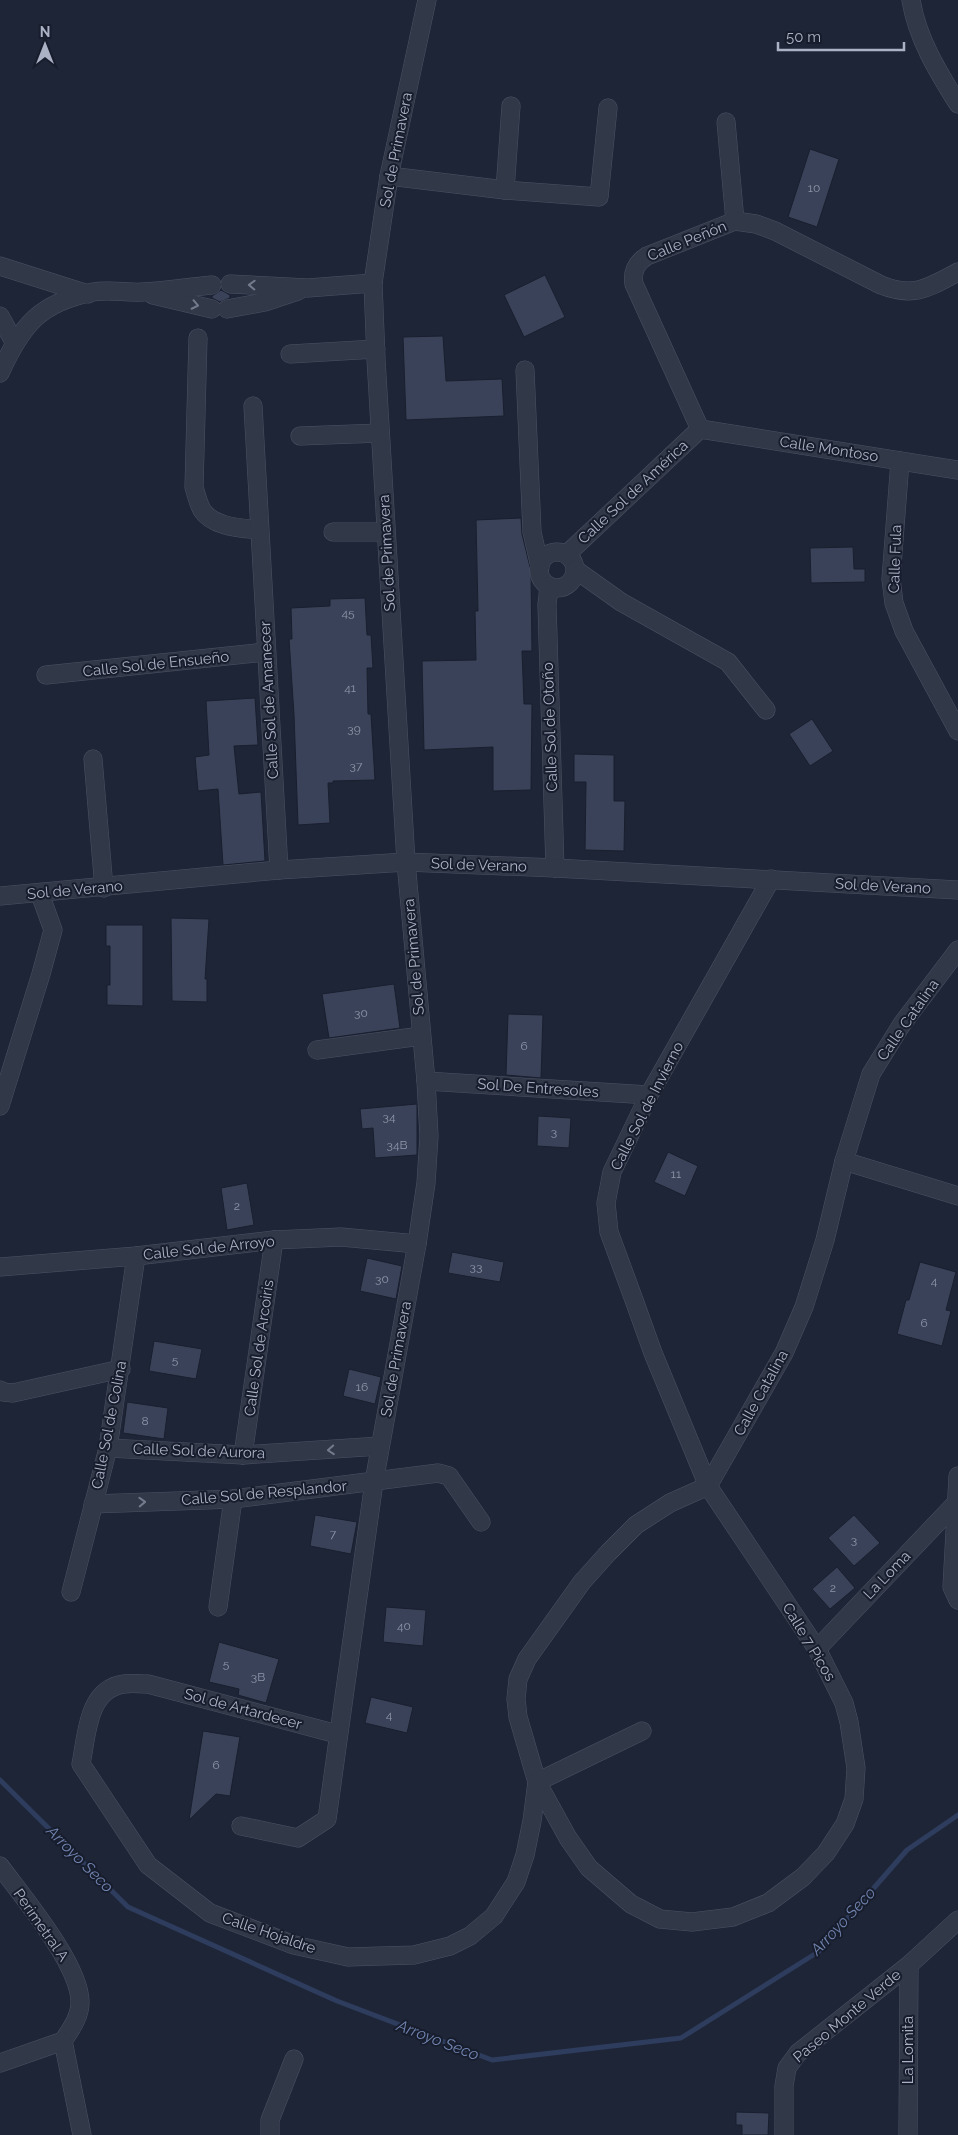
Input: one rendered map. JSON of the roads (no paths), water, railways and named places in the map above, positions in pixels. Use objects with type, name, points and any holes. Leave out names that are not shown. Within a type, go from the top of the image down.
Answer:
[{"type":"street","name":"Sol de Primavera","points":[[241,1826],[298,1838],[327,1819],[374,1482],[417,1244],[426,1183],[429,1136],[426,1081],[406,862],[380,433],[373,283],[389,176],[427,0]]},
{"type":"street","points":[[911,0],[922,38],[935,66],[958,104]]},
{"type":"street","points":[[505,190],[511,106]]},
{"type":"street","points":[[389,176],[505,190],[599,197],[608,108]]},
{"type":"street","points":[[726,122],[735,221]]},
{"type":"street","name":"Calle Peñón","points":[[700,429],[634,284],[633,277],[637,265],[647,256],[735,221],[756,224],[775,231],[895,291],[925,290],[958,272]]},
{"type":"street","points":[[0,266],[88,294]]},
{"type":"street","points":[[230,284],[308,288],[373,283]]},
{"type":"street","points":[[0,373],[14,342],[32,320],[58,303],[94,292],[143,292],[212,285]]},
{"type":"street","points":[[143,292],[220,309],[264,302],[308,288]]},
{"type":"street","points":[[0,316],[14,342]]},
{"type":"street","points":[[198,338],[194,487],[202,510],[214,520],[234,527],[260,530]]},
{"type":"street","points":[[290,354],[376,349]]},
{"type":"street","points":[[525,370],[532,532],[541,577],[549,586],[561,588],[572,577],[571,558],[561,552],[549,554],[545,557],[540,567]]},
{"type":"street","name":"Calle Sol de Amanecer","points":[[253,406],[265,652],[279,870]]},
{"type":"street","name":"Calle Montoso","points":[[700,429],[958,470]]},
{"type":"street","name":"Calle Sol de América","points":[[566,554],[700,429]]},
{"type":"street","points":[[300,436],[380,433]]},
{"type":"street","name":"Calle Fula","points":[[900,461],[892,579],[894,603],[904,631],[958,731]]},
{"type":"street","points":[[333,532],[386,532]]},
{"type":"street","points":[[572,577],[728,662],[766,710]]},
{"type":"street","name":"Calle Sol de Otoño","points":[[549,586],[546,605],[555,868]]},
{"type":"street","name":"Calle Sol de Ensueño","points":[[46,675],[265,652]]},
{"type":"street","points":[[93,758],[104,888]]},
{"type":"street","name":"Sol de Verano","points":[[0,896],[40,894],[279,870],[406,862],[555,868],[958,890]]},
{"type":"street","name":"Calle Sol de Invierno","points":[[708,1486],[653,1353],[609,1232],[606,1203],[612,1172],[649,1095],[770,879]]},
{"type":"street","points":[[0,1106],[41,974],[52,930],[40,894]]},
{"type":"street","name":"Calle Catalina","points":[[708,1486],[784,1353],[794,1331],[825,1240],[844,1161],[872,1074],[902,1024],[958,950]]},
{"type":"street","points":[[317,1050],[421,1036]]},
{"type":"street","name":"Sol De Entresoles","points":[[426,1081],[649,1095]]},
{"type":"street","points":[[844,1161],[958,1196]]},
{"type":"street","name":"Calle Sol de Arroyo","points":[[0,1267],[136,1256],[274,1240],[342,1236],[417,1244]]},
{"type":"street","name":"Calle Sol de Arcoiris","points":[[243,1455],[274,1240]]},
{"type":"street","name":"Calle Sol de Colina","points":[[71,1592],[108,1448],[121,1370],[136,1256]]},
{"type":"street","points":[[0,1390],[13,1393],[121,1370]]},
{"type":"street","name":"Calle Sol de Aurora","points":[[108,1448],[243,1455],[380,1446]]},
{"type":"street","name":"Calle Sol de Resplandor","points":[[93,1504],[233,1498],[444,1473],[449,1476],[481,1522]]},
{"type":"street","points":[[958,1476],[952,1587],[958,1600]]},
{"type":"street","points":[[642,1731],[537,1782],[518,1717],[516,1699],[518,1679],[527,1659],[582,1582],[608,1553],[636,1525],[670,1503],[708,1486]]},
{"type":"street","name":"Calle 7 Picos","points":[[537,1782],[568,1838],[589,1868],[631,1904],[660,1919],[692,1922],[733,1917],[768,1903],[803,1877],[826,1853],[845,1824],[854,1798],[856,1768],[844,1703],[817,1648],[708,1486]]},
{"type":"street","points":[[218,1606],[233,1498]]},
{"type":"street","name":"La Loma","points":[[817,1648],[957,1502]]},
{"type":"street","name":"Sol de Artardecer","points":[[81,1764],[92,1707],[105,1692],[123,1684],[148,1684],[338,1734]]},
{"type":"street","name":"Calle Hojaldre","points":[[81,1764],[148,1865],[210,1913],[294,1946],[348,1958],[414,1955],[450,1946],[470,1936],[494,1916],[516,1882],[525,1855],[537,1782]]},
{"type":"street","name":"Perimetral A","points":[[0,1866],[64,1956],[76,1980],[80,2003],[75,2023],[63,2041]]},
{"type":"street","name":"Paseo Monte Verde","points":[[784,2135],[784,2086],[787,2068],[798,2053],[909,1965],[958,1920]]},
{"type":"street","name":"La Lomita","points":[[908,2135],[909,1965]]},
{"type":"street","points":[[0,2063],[63,2041],[82,2135]]},
{"type":"street","points":[[270,2135],[270,2120],[294,2059]]},
{"type":"waterway","name":"Arroyo Seco","points":[[0,1780],[128,1907],[337,2001],[492,2060],[681,2038],[818,1952],[907,1850],[958,1815]]}]
